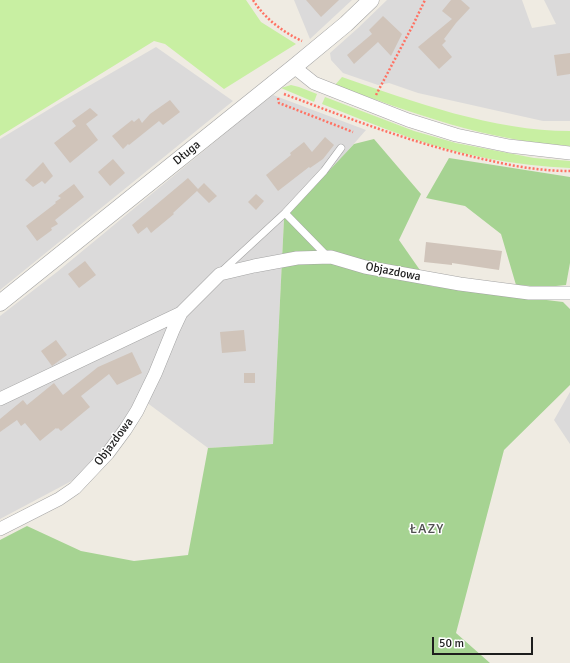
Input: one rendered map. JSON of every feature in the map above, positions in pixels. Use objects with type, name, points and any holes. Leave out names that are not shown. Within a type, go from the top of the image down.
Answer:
[{"type":"street","name":"Długa","points":[[0,303],[294,67],[346,24],[371,0]]},
{"type":"street","points":[[294,67],[314,83],[408,120],[456,135],[509,146],[570,153]]},
{"type":"street","name":"Objazdowa","points":[[0,399],[181,313],[220,274],[297,258],[328,257],[365,268],[460,284],[529,293],[570,293]]},
{"type":"street","name":"Objazdowa","points":[[0,528],[48,504],[75,488],[108,453],[137,411],[155,374],[181,313]]},
{"type":"lane","name":"Objazdowa","points":[[220,274],[285,213],[324,171],[341,148]]},
{"type":"lane","points":[[285,213],[328,257]]},
{"type":"path","points":[[253,0],[262,13],[275,25],[308,44]]},
{"type":"path","points":[[370,106],[425,0]]},
{"type":"path","points":[[316,106],[318,101]]},
{"type":"path","points":[[280,104],[353,132]]},
{"type":"shaded area","points":[[294,0],[352,0],[310,39]]},
{"type":"shaded area","points":[[387,0],[522,0],[532,28],[556,24],[544,0],[570,0],[570,121],[543,121],[418,93],[389,83],[378,85],[343,73],[331,60],[330,53]]},
{"type":"shaded area","points":[[156,47],[233,101],[0,290],[0,139]]},
{"type":"shaded area","points":[[273,95],[366,130],[322,180],[284,218],[273,444],[208,448],[142,399],[125,428],[81,476],[0,519],[0,316],[57,272]]},
{"type":"shaded area","points":[[570,392],[570,444],[554,420]]},
{"type":"green space","points":[[0,0],[246,0],[261,22],[296,44],[224,89],[165,44],[154,41],[0,136]]},
{"type":"green space","points":[[342,77],[425,105],[483,121],[541,130],[570,131],[570,146],[509,138],[450,124],[393,106],[335,85]]},
{"type":"green space","points":[[291,85],[317,94],[314,102],[281,88]]},
{"type":"green space","points":[[325,97],[414,131],[456,143],[534,158],[570,161],[570,168],[508,162],[447,149],[408,137],[322,104]]},
{"type":"green space","points":[[374,139],[421,194],[399,240],[431,286],[563,302],[570,309],[570,385],[504,450],[456,633],[490,663],[0,663],[0,540],[27,526],[81,551],[134,561],[188,555],[208,448],[273,444],[284,219],[354,144]]},
{"type":"green space","points":[[449,158],[570,177],[570,263],[566,285],[546,287],[516,285],[501,234],[465,206],[426,198]]},
{"type":"building","points":[[306,0],[339,0],[321,17]]},
{"type":"building","points":[[451,0],[461,0],[470,8],[444,39],[446,41],[442,45],[452,57],[439,69],[418,47],[452,19],[442,11]]},
{"type":"building","points":[[383,16],[402,34],[391,56],[378,42],[354,64],[347,55],[372,34],[369,30]]},
{"type":"building","points":[[570,53],[570,74],[557,76],[554,55]]},
{"type":"building","points":[[170,100],[180,112],[163,125],[159,121],[123,149],[112,136],[132,120],[134,122],[139,118],[142,123],[150,114]]},
{"type":"building","points":[[90,108],[98,115],[86,124],[98,140],[70,163],[54,143],[76,126],[72,121]]},
{"type":"building","points":[[325,137],[334,145],[323,159],[310,168],[309,167],[278,191],[266,175],[291,155],[290,153],[304,142],[312,152]]},
{"type":"building","points":[[113,159],[125,173],[110,186],[98,172]]},
{"type":"building","points":[[43,162],[53,176],[45,184],[42,181],[33,187],[25,180]]},
{"type":"building","points":[[188,178],[198,189],[204,183],[217,196],[209,203],[197,191],[173,213],[174,214],[151,233],[147,227],[138,234],[132,225]]},
{"type":"building","points":[[74,184],[84,197],[55,220],[58,224],[51,228],[52,230],[37,241],[26,226],[56,203],[55,202],[61,198],[58,196]]},
{"type":"building","points":[[256,194],[264,201],[256,210],[248,202]]},
{"type":"building","points":[[426,242],[502,251],[499,270],[452,263],[452,265],[424,262]]},
{"type":"building","points":[[85,261],[96,275],[79,288],[68,274]]},
{"type":"building","points":[[244,330],[246,351],[222,353],[220,332]]},
{"type":"building","points":[[56,340],[67,355],[52,366],[41,351]]},
{"type":"building","points":[[132,352],[142,373],[117,385],[109,374],[81,396],[90,407],[61,431],[56,428],[40,441],[25,423],[21,426],[17,420],[0,432],[0,419],[23,400],[27,405],[54,383],[63,395],[98,367]]},
{"type":"building","points":[[244,373],[255,373],[255,383],[244,383]]},
{"type":"district","name":"ŁAZY","points":[[427,529]]}]
